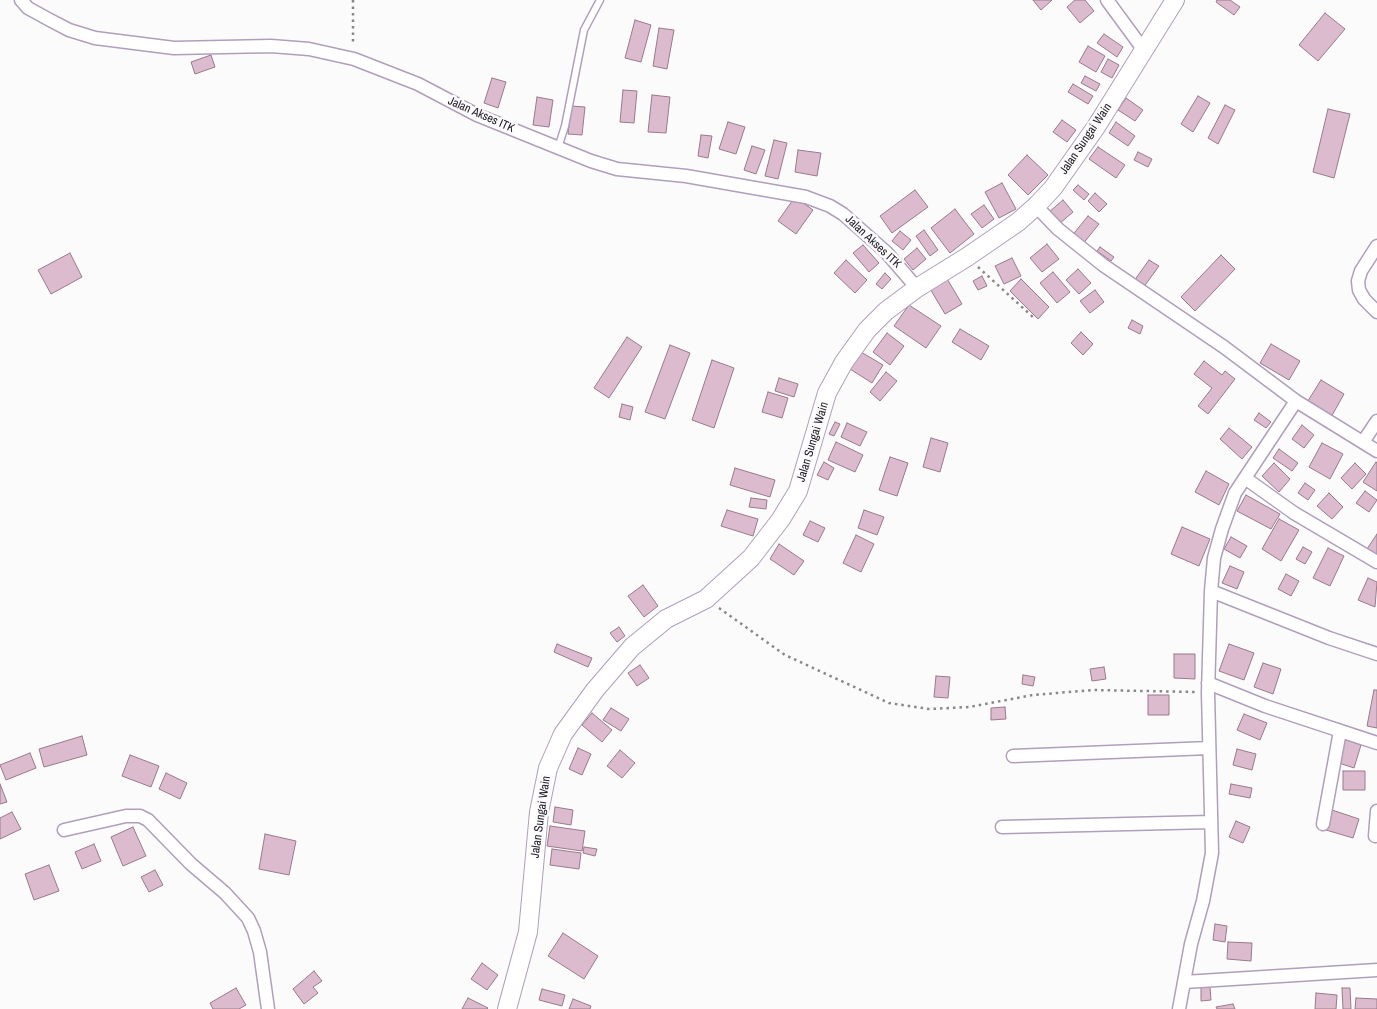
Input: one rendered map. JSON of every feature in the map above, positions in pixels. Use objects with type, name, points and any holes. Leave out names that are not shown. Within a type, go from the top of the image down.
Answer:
[{"type":"street","name":"Jalan Akses ITK","points":[[21,0],[28,8],[69,30],[95,38],[174,48],[271,46],[309,50],[354,59],[418,84],[478,115],[590,161],[616,169],[686,176],[806,197],[830,206],[870,238],[906,273],[917,288]]},
{"type":"street","points":[[1107,0],[1143,49]]},
{"type":"street","name":"Jalan Sungai Wain","points":[[507,1009],[528,932],[539,812],[548,768],[563,734],[595,690],[632,647],[666,619],[706,599],[751,558],[781,519],[798,491],[828,393],[844,362],[867,330],[886,311],[917,288],[1018,222],[1053,188],[1096,127],[1175,0]]},
{"type":"street","points":[[1036,206],[1058,228],[1104,265],[1224,347],[1296,400],[1377,451]]},
{"type":"street","points":[[1377,246],[1361,270],[1358,281],[1359,290],[1364,299],[1377,312]]},
{"type":"street","points":[[1178,1009],[1191,944],[1210,870],[1212,853],[1208,688],[1214,558],[1235,493],[1296,400]]},
{"type":"street","points":[[1363,442],[1377,421]]},
{"type":"street","points":[[1246,478],[1294,513],[1377,562]]},
{"type":"street","points":[[1211,591],[1329,638],[1377,654]]},
{"type":"street","points":[[1208,688],[1377,743]]},
{"type":"street","points":[[1323,824],[1340,731]]},
{"type":"street","points":[[1013,756],[1209,748]]},
{"type":"street","points":[[1375,836],[1377,811]]},
{"type":"street","points":[[64,830],[126,816],[140,816],[148,820],[191,864],[225,893],[248,918],[254,930],[260,952],[268,1009]]},
{"type":"street","points":[[1002,827],[1211,822]]},
{"type":"street","points":[[1184,982],[1377,970]]},
{"type":"lane","points":[[558,148],[565,126],[584,30],[600,0]]},
{"type":"path","points":[[353,0],[354,59]]},
{"type":"path","points":[[967,257],[1034,318]]},
{"type":"path","points":[[706,599],[785,655],[889,703],[928,709],[969,707],[1033,695],[1093,690],[1208,688]]},
{"type":"building","points":[[1033,0],[1052,0],[1041,10]]},
{"type":"building","points":[[1075,0],[1085,0],[1094,11],[1080,23],[1067,7]]},
{"type":"building","points":[[1217,0],[1230,0],[1240,7],[1234,15],[1216,2]]},
{"type":"building","points":[[1325,13],[1345,29],[1318,61],[1299,45]]},
{"type":"building","points":[[635,20],[651,25],[641,62],[625,58]]},
{"type":"building","points":[[659,28],[674,30],[667,69],[653,66]]},
{"type":"building","points":[[1104,34],[1123,47],[1117,57],[1097,43]]},
{"type":"building","points":[[1088,46],[1105,56],[1096,72],[1079,62]]},
{"type":"building","points":[[211,55],[215,67],[195,74],[191,62]]},
{"type":"building","points":[[1108,59],[1119,65],[1112,78],[1101,72]]},
{"type":"building","points":[[1085,76],[1100,84],[1096,91],[1081,83]]},
{"type":"building","points":[[492,78],[506,82],[498,108],[484,103]]},
{"type":"building","points":[[1073,84],[1093,96],[1088,104],[1068,92]]},
{"type":"building","points":[[623,90],[637,91],[634,123],[620,122]]},
{"type":"building","points":[[652,95],[670,97],[666,133],[648,132]]},
{"type":"building","points":[[1198,96],[1210,103],[1193,132],[1181,124]]},
{"type":"building","points":[[537,97],[553,100],[549,127],[533,125]]},
{"type":"building","points":[[1126,98],[1143,110],[1135,121],[1118,110]]},
{"type":"building","points":[[1225,105],[1235,110],[1218,144],[1208,138]]},
{"type":"building","points":[[571,106],[585,107],[582,135],[568,134]]},
{"type":"building","points":[[1328,109],[1350,114],[1334,178],[1313,172]]},
{"type":"building","points":[[1062,120],[1076,130],[1067,142],[1053,132]]},
{"type":"building","points":[[728,122],[745,127],[736,154],[719,149]]},
{"type":"building","points":[[1116,122],[1135,136],[1128,146],[1109,133]]},
{"type":"building","points":[[701,135],[712,136],[708,158],[698,156]]},
{"type":"building","points":[[774,140],[787,143],[778,179],[765,176]]},
{"type":"building","points":[[752,146],[765,150],[756,174],[744,170]]},
{"type":"building","points":[[1098,147],[1125,165],[1116,178],[1089,159]]},
{"type":"building","points":[[798,150],[821,153],[817,176],[795,172]]},
{"type":"building","points":[[1138,152],[1152,159],[1148,167],[1134,160]]},
{"type":"building","points":[[1027,155],[1048,175],[1028,195],[1008,175]]},
{"type":"building","points":[[1002,183],[1016,209],[999,218],[985,192]]},
{"type":"building","points":[[1078,185],[1089,194],[1084,200],[1073,190]]},
{"type":"building","points":[[915,190],[928,207],[892,233],[880,216]]},
{"type":"building","points":[[1095,193],[1107,204],[1099,212],[1088,201]]},
{"type":"building","points":[[795,197],[813,210],[796,234],[778,221]]},
{"type":"building","points":[[1063,200],[1073,212],[1059,224],[1049,212]]},
{"type":"building","points":[[984,205],[994,219],[982,228],[971,214]]},
{"type":"building","points":[[955,209],[974,234],[950,253],[931,228]]},
{"type":"building","points":[[1088,216],[1099,224],[1082,245],[1071,237]]},
{"type":"building","points":[[924,230],[938,250],[930,256],[916,236]]},
{"type":"building","points":[[900,231],[911,240],[903,250],[892,241]]},
{"type":"building","points":[[1047,244],[1059,259],[1042,272],[1030,258]]},
{"type":"building","points":[[863,245],[879,263],[869,272],[853,253]]},
{"type":"building","points":[[1100,247],[1114,257],[1111,261],[1097,251]]},
{"type":"building","points":[[917,248],[926,259],[913,270],[904,259]]},
{"type":"building","points":[[70,253],[82,277],[51,294],[38,270]]},
{"type":"building","points":[[1221,255],[1235,269],[1195,311],[1181,297]]},
{"type":"building","points":[[1012,258],[1021,276],[1004,284],[995,266]]},
{"type":"building","points":[[846,260],[867,280],[855,293],[834,273]]},
{"type":"building","points":[[1149,260],[1159,266],[1143,288],[1134,281]]},
{"type":"building","points":[[1078,269],[1091,283],[1079,294],[1066,280]]},
{"type":"building","points":[[1053,272],[1070,292],[1057,303],[1040,283]]},
{"type":"building","points":[[885,273],[891,279],[882,289],[876,284]]},
{"type":"building","points":[[982,276],[987,286],[978,290],[973,281]]},
{"type":"building","points":[[946,277],[962,304],[945,314],[929,287]]},
{"type":"building","points":[[1021,279],[1049,307],[1038,319],[1010,291]]},
{"type":"building","points":[[1095,290],[1104,302],[1090,313],[1080,301]]},
{"type":"building","points":[[909,305],[941,326],[926,348],[894,326]]},
{"type":"building","points":[[1132,320],[1143,326],[1140,334],[1128,328]]},
{"type":"building","points":[[960,329],[989,346],[981,360],[952,342]]},
{"type":"building","points":[[1081,332],[1093,344],[1083,355],[1071,343]]},
{"type":"building","points":[[887,333],[904,346],[890,365],[873,352]]},
{"type":"building","points":[[627,337],[642,347],[609,398],[594,388]]},
{"type":"building","points":[[1271,344],[1300,361],[1289,380],[1260,363]]},
{"type":"building","points":[[670,345],[690,353],[665,419],[645,412]]},
{"type":"building","points":[[861,352],[883,365],[872,383],[850,369]]},
{"type":"building","points":[[712,360],[734,368],[714,428],[692,420]]},
{"type":"building","points":[[1204,361],[1222,375],[1225,371],[1235,379],[1208,414],[1198,406],[1212,388],[1194,374]]},
{"type":"building","points":[[886,372],[897,381],[880,401],[870,392]]},
{"type":"building","points":[[779,378],[798,384],[794,397],[775,391]]},
{"type":"building","points":[[1321,380],[1344,394],[1330,419],[1306,404]]},
{"type":"building","points":[[768,392],[788,398],[782,418],[762,412]]},
{"type":"building","points":[[622,404],[633,407],[630,420],[619,417]]},
{"type":"building","points":[[1259,413],[1271,422],[1266,428],[1254,420]]},
{"type":"building","points":[[835,422],[840,424],[834,436],[829,434]]},
{"type":"building","points":[[847,423],[867,432],[860,446],[841,437]]},
{"type":"building","points":[[1302,425],[1314,435],[1304,448],[1292,439]]},
{"type":"building","points":[[1229,428],[1252,447],[1242,459],[1220,439]]},
{"type":"building","points":[[931,438],[948,443],[940,472],[923,467]]},
{"type":"building","points":[[836,442],[863,455],[855,472],[828,460]]},
{"type":"building","points":[[1322,443],[1343,454],[1330,479],[1309,467]]},
{"type":"building","points":[[1279,449],[1298,463],[1292,471],[1273,458]]},
{"type":"building","points":[[890,457],[908,463],[897,496],[879,490]]},
{"type":"building","points":[[824,462],[834,468],[828,480],[817,475]]},
{"type":"building","points":[[1274,463],[1290,479],[1279,492],[1262,476]]},
{"type":"building","points":[[1355,463],[1366,474],[1352,489],[1341,478]]},
{"type":"building","points":[[1377,463],[1377,491],[1363,482]]},
{"type":"building","points":[[735,468],[775,480],[770,497],[730,485]]},
{"type":"building","points":[[1206,471],[1229,484],[1219,505],[1195,492]]},
{"type":"building","points":[[1305,483],[1315,490],[1308,500],[1298,493]]},
{"type":"building","points":[[1365,491],[1377,500],[1369,512],[1356,503]]},
{"type":"building","points":[[1329,493],[1343,507],[1332,519],[1317,506]]},
{"type":"building","points":[[1246,495],[1280,514],[1271,529],[1237,511]]},
{"type":"building","points":[[751,498],[767,500],[766,509],[749,507]]},
{"type":"building","points":[[727,510],[758,519],[753,536],[721,526]]},
{"type":"building","points":[[864,510],[884,517],[877,535],[858,528]]},
{"type":"building","points":[[1279,519],[1299,530],[1281,561],[1262,549]]},
{"type":"building","points":[[810,521],[825,528],[818,542],[803,535]]},
{"type":"building","points":[[1182,527],[1210,539],[1199,566],[1171,554]]},
{"type":"building","points":[[1377,534],[1377,555],[1367,549]]},
{"type":"building","points":[[856,535],[874,544],[861,572],[843,563]]},
{"type":"building","points":[[1231,537],[1247,546],[1240,558],[1224,549]]},
{"type":"building","points":[[779,544],[804,561],[794,575],[770,559]]},
{"type":"building","points":[[1303,547],[1312,552],[1305,564],[1296,559]]},
{"type":"building","points":[[1328,548],[1344,556],[1330,586],[1313,578]]},
{"type":"building","points":[[1230,566],[1244,572],[1237,589],[1222,583]]},
{"type":"building","points":[[1286,574],[1299,581],[1291,596],[1278,589]]},
{"type":"building","points":[[1368,578],[1377,582],[1375,607],[1358,600]]},
{"type":"building","points":[[643,585],[658,606],[644,617],[628,596]]},
{"type":"building","points":[[619,627],[625,636],[617,642],[610,633]]},
{"type":"building","points":[[557,644],[592,658],[588,667],[554,652]]},
{"type":"building","points":[[1229,644],[1254,653],[1244,680],[1219,671]]},
{"type":"building","points":[[1174,654],[1195,654],[1195,679],[1174,678]]},
{"type":"building","points":[[1263,663],[1281,669],[1273,694],[1254,687]]},
{"type":"building","points":[[640,665],[649,678],[637,686],[628,673]]},
{"type":"building","points":[[1104,667],[1106,679],[1092,681],[1090,669]]},
{"type":"building","points":[[1023,675],[1035,677],[1033,686],[1022,684]]},
{"type":"building","points":[[936,676],[950,677],[948,698],[934,697]]},
{"type":"building","points":[[1374,690],[1377,690],[1377,728],[1367,726]]},
{"type":"building","points":[[1148,695],[1169,695],[1169,715],[1148,715]]},
{"type":"building","points":[[1005,707],[1006,719],[991,720],[991,708]]},
{"type":"building","points":[[611,708],[629,719],[621,731],[603,720]]},
{"type":"building","points":[[592,713],[612,730],[602,742],[582,725]]},
{"type":"building","points":[[1244,714],[1267,723],[1260,740],[1237,730]]},
{"type":"building","points":[[82,736],[87,755],[44,767],[39,749]]},
{"type":"building","points":[[1343,739],[1361,745],[1354,768],[1336,762]]},
{"type":"building","points":[[578,748],[591,754],[582,775],[569,769]]},
{"type":"building","points":[[1237,749],[1256,754],[1252,770],[1233,765]]},
{"type":"building","points":[[620,750],[635,763],[622,778],[607,766]]},
{"type":"building","points":[[30,753],[36,768],[6,780],[0,765]]},
{"type":"building","points":[[130,755],[159,766],[151,787],[122,776]]},
{"type":"building","points":[[1343,771],[1365,771],[1365,790],[1343,790]]},
{"type":"building","points":[[166,773],[187,783],[180,799],[159,789]]},
{"type":"building","points":[[0,784],[7,802],[0,804]]},
{"type":"building","points":[[1231,784],[1252,788],[1250,798],[1229,794]]},
{"type":"building","points":[[555,807],[573,810],[571,825],[553,822]]},
{"type":"building","points":[[1332,810],[1359,819],[1353,838],[1326,830]]},
{"type":"building","points":[[12,812],[21,829],[0,839],[0,818]]},
{"type":"building","points":[[1236,821],[1250,827],[1243,843],[1229,837]]},
{"type":"building","points":[[550,826],[585,831],[582,851],[547,846]]},
{"type":"building","points":[[133,827],[146,856],[123,866],[111,837]]},
{"type":"building","points":[[265,834],[296,841],[289,875],[259,869]]},
{"type":"building","points":[[94,844],[101,861],[82,869],[75,852]]},
{"type":"building","points":[[584,847],[597,849],[595,856],[583,853]]},
{"type":"building","points":[[552,849],[581,853],[579,869],[550,865]]},
{"type":"building","points":[[49,865],[59,891],[34,900],[25,874]]},
{"type":"building","points":[[155,870],[163,885],[149,892],[141,877]]},
{"type":"building","points":[[1215,924],[1227,926],[1225,942],[1213,940]]},
{"type":"building","points":[[563,933],[598,956],[584,979],[548,956]]},
{"type":"building","points":[[1228,942],[1252,943],[1251,961],[1227,959]]},
{"type":"building","points":[[482,963],[498,975],[487,990],[471,979]]},
{"type":"building","points":[[314,971],[322,981],[313,987],[318,993],[304,1004],[293,989]]},
{"type":"building","points":[[1201,987],[1210,987],[1211,1000],[1201,1001]]},
{"type":"building","points":[[236,988],[246,1005],[239,1009],[213,1009],[210,1003]]},
{"type":"building","points":[[1342,988],[1350,988],[1351,1009],[1343,1009]]},
{"type":"building","points":[[542,989],[565,995],[562,1006],[539,1000]]},
{"type":"building","points":[[1316,993],[1337,995],[1336,1009],[1315,1009]]},
{"type":"building","points":[[468,998],[488,1008],[462,1009]]},
{"type":"building","points":[[1356,998],[1377,999],[1377,1009],[1355,1009]]},
{"type":"building","points":[[573,999],[591,1006],[590,1009],[569,1009]]},
{"type":"building","points":[[1233,1004],[1235,1009],[1217,1009],[1216,1007]]}]
